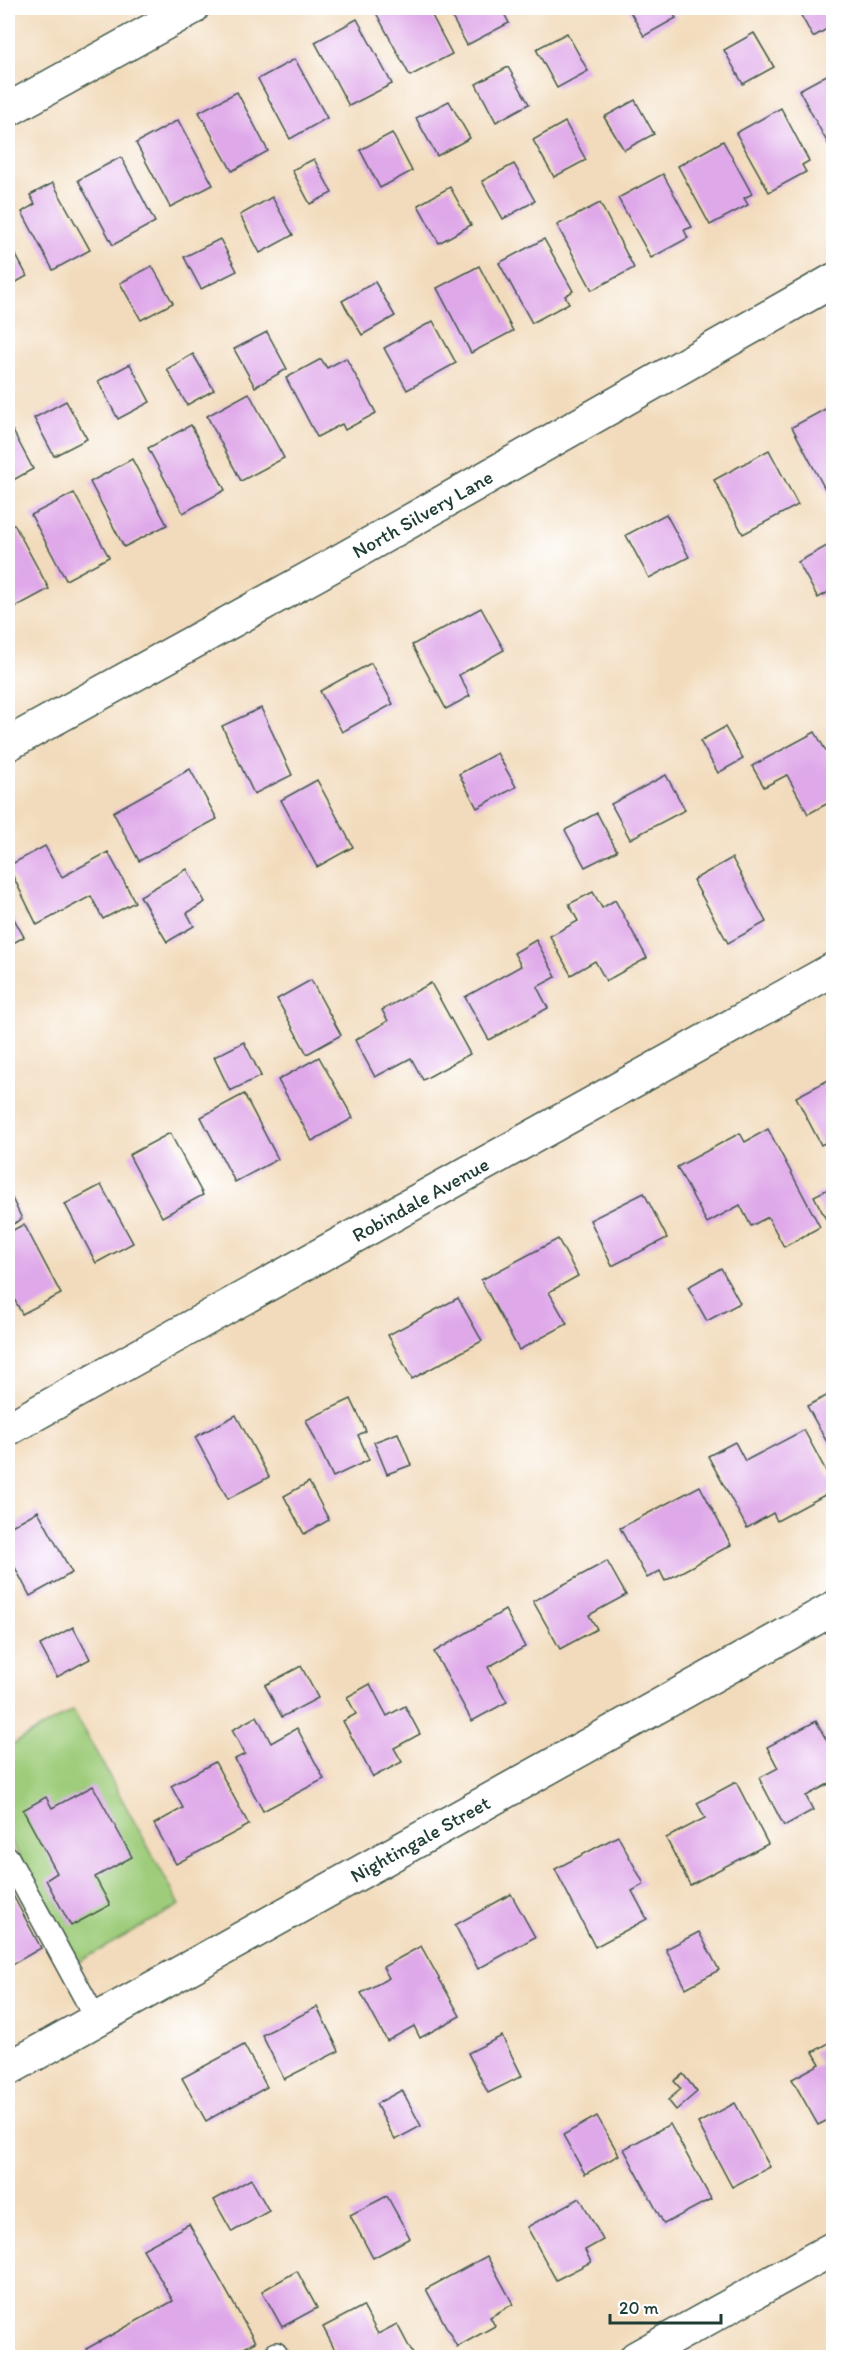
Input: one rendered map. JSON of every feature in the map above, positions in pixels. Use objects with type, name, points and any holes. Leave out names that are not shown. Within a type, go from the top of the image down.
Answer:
[{"type":"street","points":[[8,110],[192,8]]},
{"type":"street","name":"North Silvery Lane","points":[[8,744],[317,574],[834,280]]},
{"type":"street","name":"Robindale Avenue","points":[[8,1430],[834,969]]},
{"type":"street","name":"Nightingale Street","points":[[8,2069],[834,1608]]},
{"type":"street","points":[[636,2358],[834,2248]]},
{"type":"lane","points":[[8,1857],[96,2019]]},
{"type":"green space","points":[[73,1710],[180,1905],[77,1963],[8,1836],[8,1747]]},
{"type":"building","points":[[383,8],[428,8],[452,54],[410,76],[375,11]]},
{"type":"building","points":[[447,8],[501,8],[509,23],[467,45]]},
{"type":"building","points":[[628,8],[670,8],[676,18],[644,36]]},
{"type":"building","points":[[797,8],[825,8],[834,25],[813,37]]},
{"type":"building","points":[[357,19],[392,84],[349,106],[315,42]]},
{"type":"building","points":[[567,33],[588,71],[557,88],[536,49]]},
{"type":"building","points":[[754,33],[774,67],[743,84],[724,50]]},
{"type":"building","points":[[295,59],[327,118],[290,139],[258,79]]},
{"type":"building","points":[[508,67],[529,104],[496,122],[476,84]]},
{"type":"building","points":[[834,71],[834,155],[799,90]]},
{"type":"building","points":[[237,92],[268,151],[232,171],[199,112]]},
{"type":"building","points":[[635,100],[654,134],[624,150],[604,117]]},
{"type":"building","points":[[449,101],[470,138],[437,156],[416,118]]},
{"type":"building","points":[[781,108],[809,161],[802,165],[806,172],[769,192],[736,133]]},
{"type":"building","points":[[178,120],[213,185],[170,207],[136,143]]},
{"type":"building","points":[[565,122],[586,160],[554,177],[533,140]]},
{"type":"building","points":[[392,133],[412,171],[380,188],[360,150]]},
{"type":"building","points":[[723,141],[752,194],[744,198],[748,205],[710,225],[678,166]]},
{"type":"building","points":[[121,157],[155,222],[113,245],[78,180]]},
{"type":"building","points":[[314,159],[332,193],[310,204],[292,170]]},
{"type":"building","points":[[514,164],[535,201],[503,219],[482,181]]},
{"type":"building","points":[[663,174],[692,227],[684,230],[688,238],[651,258],[618,198]]},
{"type":"building","points":[[53,183],[90,250],[53,270],[22,212],[35,204],[30,195]]},
{"type":"building","points":[[450,187],[471,225],[439,243],[418,205]]},
{"type":"building","points":[[272,197],[293,235],[260,253],[240,215]]},
{"type":"building","points":[[600,203],[634,268],[592,290],[557,225]]},
{"type":"building","points":[[220,239],[237,271],[201,289],[184,257]]},
{"type":"building","points":[[544,239],[573,291],[565,296],[569,303],[532,323],[499,263]]},
{"type":"building","points":[[8,240],[27,276],[8,287]]},
{"type":"building","points":[[152,266],[173,303],[141,320],[120,283]]},
{"type":"building","points":[[479,266],[513,331],[471,353],[437,288]]},
{"type":"building","points":[[375,282],[395,316],[362,335],[342,301]]},
{"type":"building","points":[[433,321],[456,363],[407,390],[384,348]]},
{"type":"building","points":[[267,332],[287,369],[255,387],[234,349]]},
{"type":"building","points":[[193,354],[214,390],[187,405],[167,369]]},
{"type":"building","points":[[346,358],[376,413],[345,430],[342,424],[317,437],[286,378],[321,359],[327,368]]},
{"type":"building","points":[[130,364],[150,402],[118,419],[98,381]]},
{"type":"building","points":[[249,393],[284,458],[241,481],[207,416]]},
{"type":"building","points":[[66,401],[87,439],[54,456],[34,418]]},
{"type":"building","points":[[829,407],[834,416],[834,506],[792,427]]},
{"type":"building","points":[[191,425],[225,490],[183,513],[148,448]]},
{"type":"building","points":[[13,431],[33,469],[8,483],[8,434]]},
{"type":"building","points":[[769,450],[798,505],[743,534],[714,480]]},
{"type":"building","points":[[132,459],[167,525],[124,547],[90,482]]},
{"type":"building","points":[[74,493],[109,557],[66,580],[31,515]]},
{"type":"building","points":[[666,514],[689,557],[649,578],[626,535]]},
{"type":"building","points":[[14,524],[49,589],[8,611],[8,528]]},
{"type":"building","points":[[834,542],[834,589],[818,598],[798,562]]},
{"type":"building","points":[[481,608],[504,650],[459,675],[470,696],[446,709],[412,645]]},
{"type":"building","points":[[371,663],[393,704],[342,732],[320,691]]},
{"type":"building","points":[[261,708],[292,775],[254,794],[222,726]]},
{"type":"building","points":[[725,727],[743,759],[718,773],[700,741]]},
{"type":"building","points":[[815,732],[834,765],[834,800],[808,814],[787,775],[764,787],[752,766]]},
{"type":"building","points":[[497,753],[516,787],[477,808],[459,774]]},
{"type":"building","points":[[190,769],[217,819],[139,861],[113,812]]},
{"type":"building","points":[[666,775],[685,810],[630,839],[611,804]]},
{"type":"building","points":[[317,780],[353,847],[317,867],[281,800]]},
{"type":"building","points":[[597,813],[617,851],[585,867],[565,830]]},
{"type":"building","points":[[45,846],[62,877],[108,852],[135,902],[103,919],[91,896],[37,925],[8,866]]},
{"type":"building","points":[[732,858],[766,922],[728,943],[693,880]]},
{"type":"building","points":[[187,869],[205,902],[187,913],[194,926],[167,942],[140,896]]},
{"type":"building","points":[[593,892],[602,908],[615,900],[647,958],[606,981],[595,961],[571,975],[550,936],[578,921],[569,904]]},
{"type":"building","points":[[8,908],[24,937],[8,946]]},
{"type":"building","points":[[536,940],[556,977],[537,987],[548,1008],[489,1040],[465,997],[521,966],[514,953]]},
{"type":"building","points":[[311,980],[341,1035],[307,1054],[277,999]]},
{"type":"building","points":[[431,983],[470,1054],[423,1080],[411,1058],[375,1077],[355,1040],[388,1021],[382,1010]]},
{"type":"building","points":[[244,1042],[261,1076],[230,1091],[214,1057]]},
{"type":"building","points":[[319,1057],[353,1118],[312,1141],[278,1080]]},
{"type":"building","points":[[834,1077],[834,1138],[821,1145],[796,1097]]},
{"type":"building","points":[[244,1094],[278,1159],[235,1182],[201,1117]]},
{"type":"building","points":[[768,1129],[820,1227],[784,1247],[768,1217],[751,1226],[740,1205],[707,1223],[677,1167],[740,1133],[745,1142]]},
{"type":"building","points":[[170,1133],[203,1195],[162,1217],[129,1155]]},
{"type":"building","points":[[101,1185],[133,1243],[96,1263],[65,1204]]},
{"type":"building","points":[[834,1186],[834,1235],[814,1196]]},
{"type":"building","points":[[8,1190],[22,1219],[8,1227]]},
{"type":"building","points":[[644,1193],[667,1238],[612,1266],[590,1220]]},
{"type":"building","points":[[24,1224],[61,1294],[22,1314],[8,1287],[8,1233]]},
{"type":"building","points":[[558,1239],[578,1276],[549,1292],[567,1324],[519,1350],[481,1280]]},
{"type":"building","points":[[721,1268],[740,1303],[707,1321],[688,1287]]},
{"type":"building","points":[[458,1298],[482,1341],[412,1379],[388,1335]]},
{"type":"building","points":[[834,1392],[834,1455],[807,1406]]},
{"type":"building","points":[[351,1399],[366,1431],[358,1435],[369,1460],[333,1477],[306,1420]]},
{"type":"building","points":[[236,1415],[269,1477],[228,1499],[195,1437]]},
{"type":"building","points":[[804,1430],[834,1490],[777,1521],[773,1513],[747,1528],[708,1456],[735,1442],[745,1461]]},
{"type":"building","points":[[398,1433],[411,1465],[387,1474],[374,1442]]},
{"type":"building","points":[[309,1482],[329,1520],[304,1534],[284,1496]]},
{"type":"building","points":[[700,1486],[731,1545],[665,1581],[660,1571],[647,1578],[620,1528]]},
{"type":"building","points":[[38,1511],[72,1573],[30,1596],[8,1554],[8,1528]]},
{"type":"building","points":[[607,1561],[626,1595],[589,1615],[597,1629],[560,1649],[533,1601]]},
{"type":"building","points":[[505,1610],[525,1647],[488,1667],[507,1702],[472,1721],[434,1652]]},
{"type":"building","points":[[73,1627],[90,1659],[57,1677],[40,1645]]},
{"type":"building","points":[[301,1666],[318,1698],[282,1717],[265,1685]]},
{"type":"building","points":[[370,1684],[387,1716],[405,1706],[420,1734],[394,1748],[402,1762],[373,1777],[343,1721],[356,1714],[347,1697]]},
{"type":"building","points":[[257,1716],[271,1743],[297,1728],[324,1779],[263,1811],[235,1759],[245,1754],[232,1730]]},
{"type":"building","points":[[816,1721],[834,1754],[834,1781],[806,1796],[813,1810],[784,1826],[759,1778],[778,1768],[767,1747]]},
{"type":"building","points":[[215,1762],[249,1825],[176,1864],[154,1824],[183,1808],[171,1786]]},
{"type":"building","points":[[736,1782],[768,1844],[690,1885],[666,1838],[705,1818],[697,1803]]},
{"type":"building","points":[[93,1786],[132,1857],[95,1877],[110,1905],[71,1926],[46,1880],[57,1873],[23,1810],[46,1797],[52,1808]]},
{"type":"building","points":[[618,1836],[644,1884],[632,1891],[647,1919],[595,1947],[555,1869]]},
{"type":"building","points":[[8,1886],[41,1948],[8,1967]]},
{"type":"building","points":[[511,1894],[535,1937],[478,1969],[455,1925]]},
{"type":"building","points":[[699,1932],[719,1970],[686,1988],[666,1949]]},
{"type":"building","points":[[421,1946],[460,2016],[420,2038],[414,2026],[387,2041],[361,1993],[389,1978],[383,1967]]},
{"type":"building","points":[[317,2007],[339,2051],[284,2079],[262,2035]]},
{"type":"building","points":[[502,2036],[522,2076],[488,2093],[468,2053]]},
{"type":"building","points":[[834,2040],[834,2117],[818,2125],[792,2079],[820,2064],[813,2052]]},
{"type":"building","points":[[244,2045],[267,2087],[206,2121],[182,2078]]},
{"type":"building","points":[[683,2074],[697,2092],[676,2110],[668,2100],[681,2089],[674,2081]]},
{"type":"building","points":[[402,2090],[421,2126],[395,2140],[376,2104]]},
{"type":"building","points":[[735,2103],[770,2167],[732,2187],[698,2123]]},
{"type":"building","points":[[597,2116],[619,2155],[585,2174],[563,2135]]},
{"type":"building","points":[[670,2124],[711,2199],[664,2224],[624,2149]]},
{"type":"building","points":[[251,2179],[269,2211],[232,2232],[214,2200]]},
{"type":"building","points":[[387,2196],[410,2238],[373,2258],[350,2215]]},
{"type":"building","points":[[580,2198],[603,2240],[585,2250],[591,2262],[556,2280],[527,2227]]},
{"type":"building","points":[[189,2224],[255,2342],[227,2358],[91,2358],[86,2349],[173,2301],[143,2249]]},
{"type":"building","points":[[487,2256],[513,2304],[490,2317],[495,2326],[457,2347],[426,2289]]},
{"type":"building","points":[[297,2271],[317,2308],[282,2327],[262,2291]]},
{"type":"building","points":[[363,2306],[378,2334],[397,2324],[415,2358],[339,2358],[323,2327]]}]
